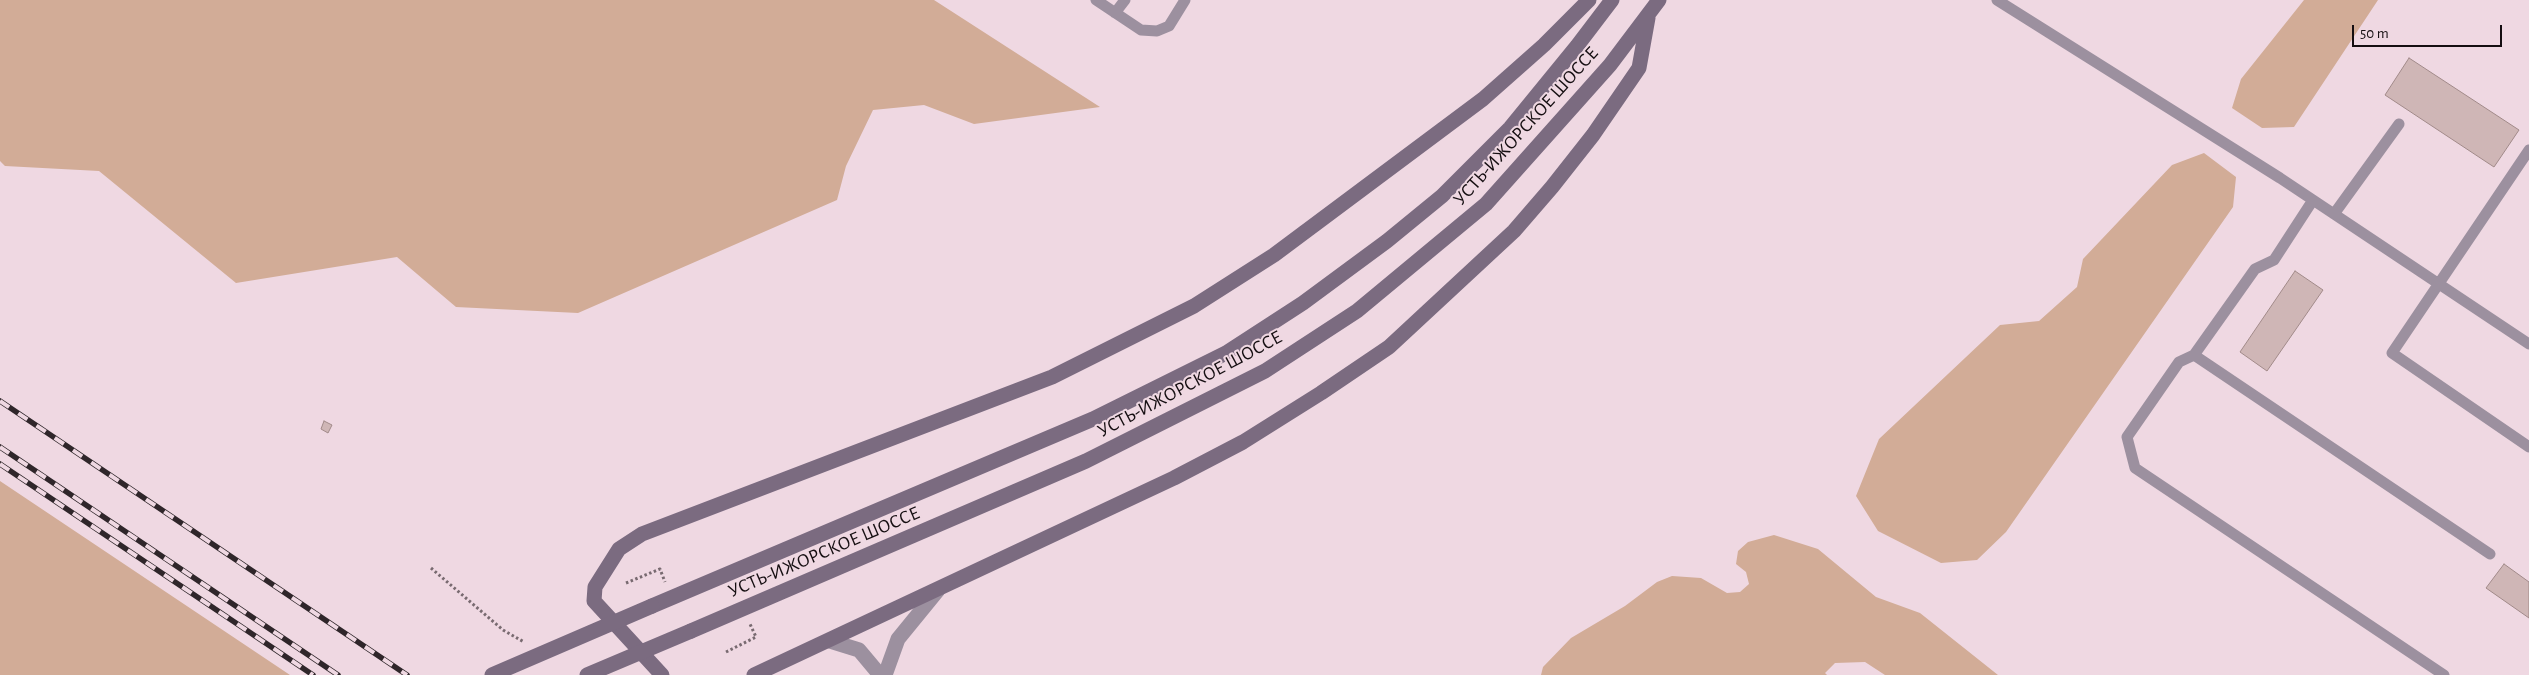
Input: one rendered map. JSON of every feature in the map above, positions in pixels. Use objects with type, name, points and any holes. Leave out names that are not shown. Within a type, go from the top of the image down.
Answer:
[{"type":"street","points":[[662,675],[594,601],[595,587],[618,549],[642,534],[1052,377],[1194,306],[1274,255],[1483,99],[1544,45],[1589,0]]},
{"type":"street","name":"УСТЬ-ИЖОРСКОЕ ШОССЕ","points":[[492,675],[1093,419],[1226,352],[1303,303],[1442,196],[1510,128],[1612,0]]},
{"type":"street","name":"УСТЬ-ИЖОРСКОЕ ШОССЕ","points":[[587,675],[1086,461],[1265,370],[1307,344],[1357,311],[1486,204],[1610,65],[1659,0]]},
{"type":"street","points":[[754,675],[1174,478],[1243,442],[1322,393],[1389,347],[1514,231],[1581,150],[1639,68],[1648,16]]},
{"type":"street","points":[[886,675],[898,639],[938,590]]},
{"type":"street","points":[[830,640],[859,650],[880,675]]},
{"type":"lane","points":[[1096,0],[1141,30],[1157,31],[1168,26],[1185,0]]},
{"type":"lane","points":[[1115,13],[1125,0]]},
{"type":"lane","points":[[1996,0],[2313,200],[2529,344]]},
{"type":"lane","points":[[2334,214],[2399,124]]},
{"type":"lane","points":[[2529,150],[2392,353],[2529,447]]},
{"type":"lane","points":[[2313,200],[2274,260],[2255,269],[2194,355],[2179,362],[2127,437],[2134,468],[2444,675]]},
{"type":"lane","points":[[2194,355],[2490,554]]},
{"type":"path","points":[[431,568],[502,630],[527,644]]},
{"type":"path","points":[[626,583],[660,569],[666,585]]},
{"type":"path","points":[[726,652],[756,637],[748,621]]},
{"type":"shaded area","points":[[0,0],[934,0],[1100,107],[974,124],[924,105],[873,110],[846,166],[837,200],[578,313],[456,307],[397,257],[236,283],[99,171],[5,166],[0,161]]},
{"type":"shaded area","points":[[2304,0],[2378,0],[2294,127],[2262,128],[2232,108],[2241,79]]},
{"type":"shaded area","points":[[2204,153],[2236,177],[2233,207],[2006,532],[1977,560],[1941,563],[1878,531],[1856,496],[1879,439],[2000,325],[2039,321],[2077,287],[2083,259],[2172,165]]},
{"type":"shaded area","points":[[0,481],[290,675],[0,675]]},
{"type":"shaded area","points":[[1774,535],[1818,549],[1876,597],[1920,613],[1998,675],[1885,675],[1865,662],[1835,663],[1825,673],[1827,675],[1541,675],[1543,667],[1571,638],[1625,606],[1657,582],[1672,576],[1701,578],[1727,593],[1740,592],[1749,584],[1746,572],[1736,564],[1738,551],[1748,542]]},
{"type":"building","points":[[2409,58],[2519,130],[2494,167],[2385,95]]},
{"type":"building","points":[[2295,271],[2323,290],[2267,371],[2240,352]]},
{"type":"building","points":[[324,421],[332,425],[328,433],[321,429]]},
{"type":"building","points":[[2504,564],[2529,582],[2529,618],[2486,588]]},
{"type":"railway","points":[[0,401],[407,675]]},
{"type":"railway","points":[[0,447],[338,675]]},
{"type":"railway","points":[[0,464],[313,675]]}]
